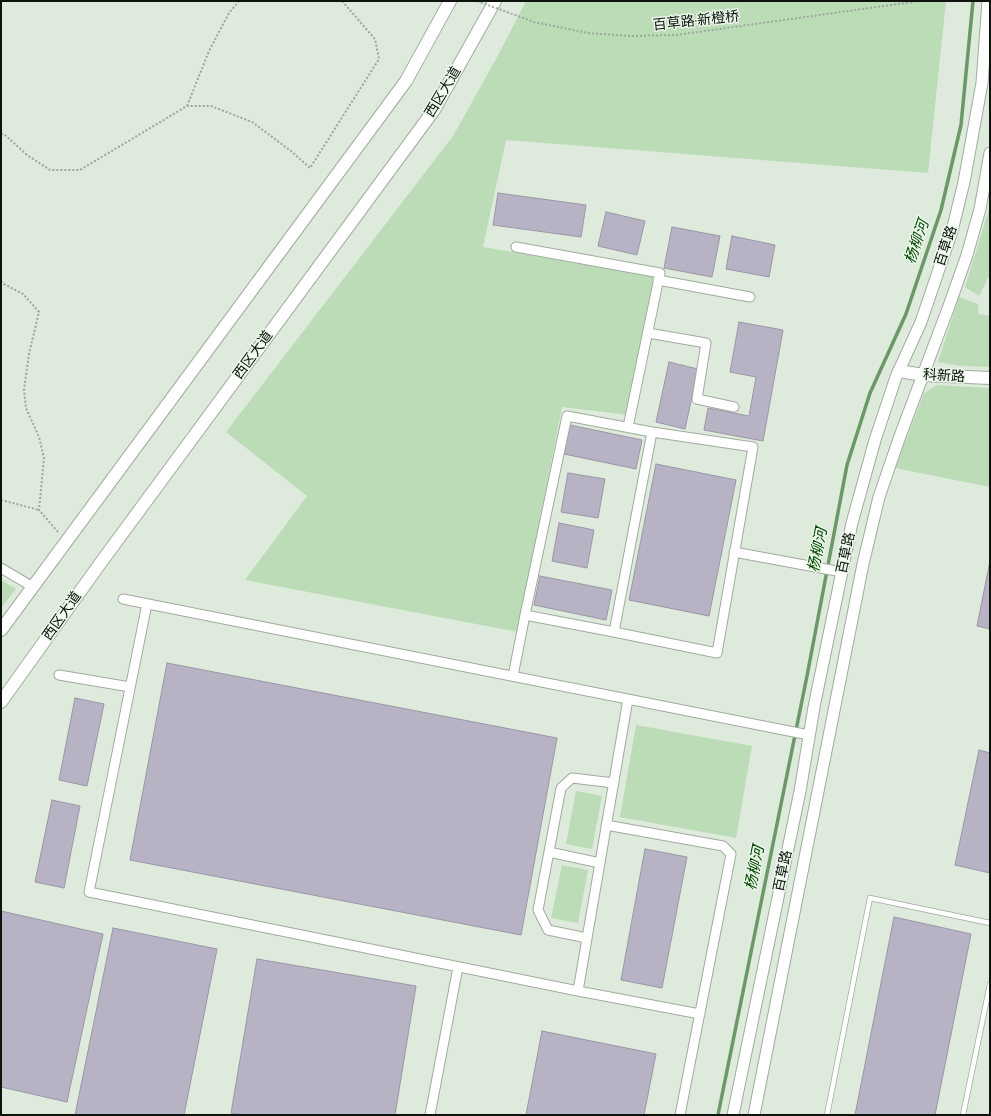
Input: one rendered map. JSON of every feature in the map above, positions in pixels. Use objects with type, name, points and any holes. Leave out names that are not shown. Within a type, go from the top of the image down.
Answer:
[{"type":"main road","points":[[1,630],[406,81],[450,1]]},
{"type":"main road","name":"西区大道","points":[[1,702],[107,554],[434,110],[495,1]]},
{"type":"main road","name":"科新路","points":[[899,371],[923,375],[990,378]]},
{"type":"street","name":"百草路","points":[[733,1115],[800,790],[805,734],[837,571],[875,440],[899,371],[921,322],[952,231],[964,182],[982,83],[988,1]]},
{"type":"street","name":"百草路","points":[[754,1115],[863,564],[879,497],[967,255],[980,208],[990,153]]},
{"type":"street","points":[[516,247],[660,273],[628,427]]},
{"type":"street","points":[[658,280],[750,297]]},
{"type":"street","points":[[648,333],[706,343],[697,399],[734,407]]},
{"type":"street","points":[[513,676],[525,615],[567,416],[652,432],[752,447],[717,653],[525,615]]},
{"type":"street","points":[[614,632],[652,432]]},
{"type":"street","points":[[734,552],[837,571]]},
{"type":"street","points":[[1,568],[33,587]]},
{"type":"street","points":[[123,599],[805,734]]},
{"type":"street","points":[[147,604],[89,892],[578,991],[700,1014]]},
{"type":"street","points":[[59,675],[130,687]]},
{"type":"street","points":[[578,991],[628,699]]},
{"type":"street","points":[[587,938],[548,930],[538,910],[561,788],[572,778],[614,783]]},
{"type":"street","points":[[606,825],[723,846],[732,854],[680,1115]]},
{"type":"street","points":[[549,852],[600,862]]},
{"type":"street","points":[[430,1115],[458,967]]},
{"type":"lane","points":[[827,1115],[870,898],[990,923]]},
{"type":"lane","points":[[963,1115],[990,984]]},
{"type":"path","points":[[187,106],[209,51],[229,13],[239,1]]},
{"type":"path","points":[[1,134],[4,134],[27,155],[50,170],[80,170],[187,106],[211,106],[252,122],[291,151],[310,168],[379,59],[375,39],[342,1]]},
{"type":"path","name":"百草路·新橙桥","points":[[476,1],[534,22],[588,33],[630,36],[691,33],[920,1]]},
{"type":"path","points":[[1,281],[23,294],[39,312],[29,354],[24,390],[26,408],[40,437],[44,458],[39,510]]},
{"type":"path","points":[[1,500],[39,510],[66,542]]},
{"type":"green space","points":[[526,1],[946,1],[928,173],[506,140],[483,247],[655,277],[628,415],[562,407],[518,632],[245,580],[307,496],[226,432],[453,136]]},
{"type":"green space","points":[[990,206],[990,274],[979,296],[965,287]]},
{"type":"green space","points":[[959,297],[978,304],[979,314],[990,316],[990,367],[961,366],[938,362]]},
{"type":"green space","points":[[937,385],[990,388],[990,487],[895,468],[924,393]]},
{"type":"green space","points":[[1,580],[16,589],[1,608]]},
{"type":"green space","points":[[636,725],[752,746],[736,838],[620,817]]},
{"type":"green space","points":[[576,791],[602,796],[592,849],[566,844]]},
{"type":"green space","points":[[562,865],[588,870],[578,923],[551,918]]},
{"type":"building","points":[[498,193],[586,205],[581,237],[493,225]]},
{"type":"building","points":[[606,212],[645,221],[637,255],[598,246]]},
{"type":"building","points":[[672,227],[720,236],[712,277],[664,268]]},
{"type":"building","points":[[732,236],[775,245],[769,277],[726,269]]},
{"type":"building","points":[[739,322],[783,330],[763,441],[704,430],[708,408],[749,416],[756,377],[730,372]]},
{"type":"building","points":[[669,362],[698,369],[685,429],[656,422]]},
{"type":"building","points":[[570,425],[642,440],[636,469],[564,454]]},
{"type":"building","points":[[656,464],[736,480],[709,616],[629,600]]},
{"type":"building","points":[[568,473],[605,479],[598,518],[561,512]]},
{"type":"building","points":[[559,523],[594,530],[587,568],[552,561]]},
{"type":"building","points":[[990,561],[990,629],[977,626]]},
{"type":"building","points":[[540,576],[612,590],[606,620],[534,605]]},
{"type":"building","points":[[167,663],[557,738],[521,935],[130,860]]},
{"type":"building","points":[[75,698],[104,704],[87,786],[59,780]]},
{"type":"building","points":[[979,750],[990,753],[990,873],[955,865]]},
{"type":"building","points":[[52,800],[80,806],[64,888],[35,882]]},
{"type":"building","points":[[645,849],[687,857],[662,988],[621,980]]},
{"type":"building","points":[[1,911],[103,934],[67,1102],[1,1087]]},
{"type":"building","points":[[894,917],[971,934],[935,1115],[855,1115]]},
{"type":"building","points":[[113,928],[217,949],[184,1115],[75,1115]]},
{"type":"building","points":[[257,959],[416,986],[395,1115],[242,1115],[231,1113]]},
{"type":"building","points":[[542,1031],[656,1054],[644,1115],[526,1115]]},
{"type":"waterway","name":"杨柳河","points":[[718,1115],[807,676],[847,465],[870,393],[906,314],[941,210],[961,125],[973,1]]}]
